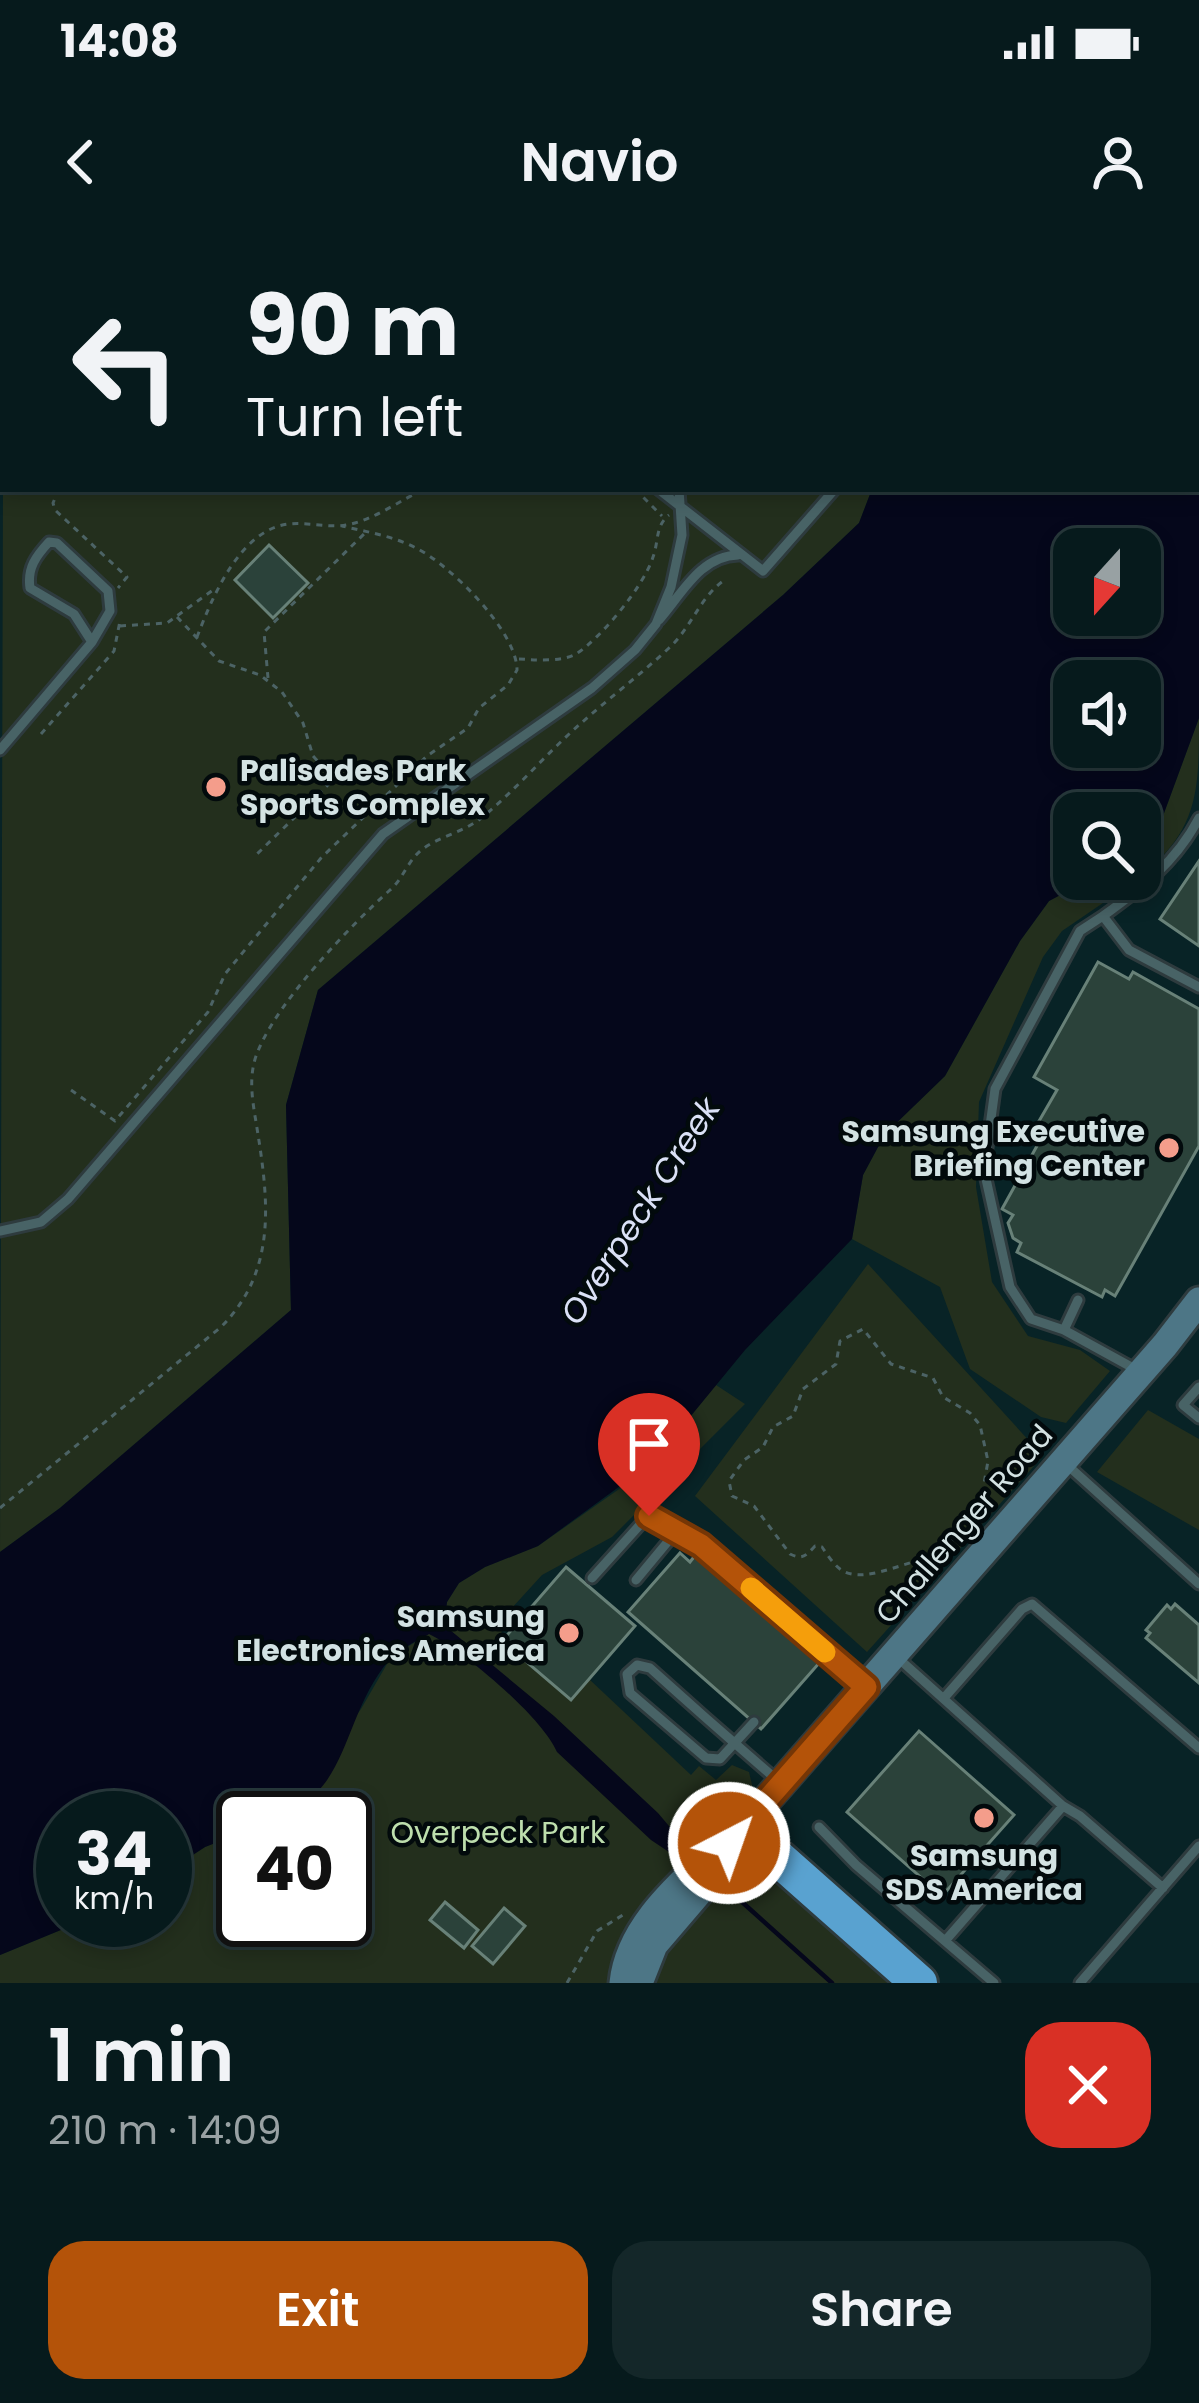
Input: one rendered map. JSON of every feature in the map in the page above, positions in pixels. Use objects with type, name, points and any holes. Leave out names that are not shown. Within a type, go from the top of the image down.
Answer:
[{"type":"highway","points":[[736,1835],[920,1983]]},
{"type":"main road","name":"Challenger Road","points":[[639,1983],[654,1945],[701,1890],[736,1835],[1199,1301]]},
{"type":"main road","name":"Challenger Road","points":[[623,1983],[628,1956],[646,1924],[701,1863],[736,1835]]},
{"type":"lane","points":[[661,492],[756,568],[765,570],[832,492]]},
{"type":"lane","points":[[656,624],[678,561],[679,492]]},
{"type":"lane","points":[[0,750],[92,642],[110,610],[108,591],[57,543],[49,542],[34,558],[30,588],[74,614],[92,642]]},
{"type":"lane","points":[[0,1231],[41,1222],[68,1199],[382,834],[592,688],[635,650],[699,570],[724,555],[738,554]]},
{"type":"lane","points":[[1141,1373],[1064,1330],[1031,1318],[1010,1287],[984,1170],[995,1090],[1079,931],[1146,885],[1172,860],[1199,818]]},
{"type":"lane","points":[[1103,916],[1129,950],[1199,987]]},
{"type":"lane","points":[[1064,1330],[1078,1300]]},
{"type":"lane","points":[[1199,1387],[1184,1405],[1199,1418]]},
{"type":"lane","points":[[1063,1462],[1199,1584]]},
{"type":"lane","points":[[592,1578],[646,1517],[655,1516],[675,1534],[689,1536],[701,1545],[818,1652],[866,1687]]},
{"type":"lane","points":[[636,1580],[675,1534]]},
{"type":"lane","points":[[944,1698],[1022,1609],[1032,1604],[1199,1748]]},
{"type":"lane","points":[[894,1655],[1063,1807],[1080,1816],[1163,1888]]},
{"type":"lane","points":[[754,1722],[735,1744],[720,1759],[706,1758],[630,1693],[629,1670],[641,1665],[650,1669],[735,1744],[781,1784]]},
{"type":"lane","points":[[945,1941],[1063,1807]]},
{"type":"lane","points":[[819,1827],[994,1983]]},
{"type":"lane","points":[[1081,1983],[1199,1846]]},
{"type":"path","points":[[57,492],[55,510],[127,578],[117,594]]},
{"type":"path","points":[[342,526],[417,492]]},
{"type":"path","points":[[638,492],[664,518]]},
{"type":"path","points":[[517,659],[567,657],[586,644],[638,584],[655,555],[664,518],[680,509]]},
{"type":"path","points":[[71,1090],[115,1121],[208,1012],[225,974],[321,858],[427,756],[468,728],[479,708],[508,686],[517,670],[517,659],[492,616],[437,561],[403,542],[342,526],[272,528],[242,554],[219,584],[197,637]]},
{"type":"path","points":[[268,680],[264,632],[367,532]]},
{"type":"path","points":[[0,1508],[221,1327],[244,1297],[263,1249],[268,1220],[252,1072],[255,1056],[278,1017],[400,879],[417,853],[483,817],[580,723],[674,644],[715,586],[726,579]]},
{"type":"path","points":[[119,626],[156,626],[177,617],[219,584]]},
{"type":"path","points":[[41,734],[114,651],[121,609]]},
{"type":"path","points":[[177,617],[219,661],[268,680],[294,706],[313,756],[334,779],[256,855]]},
{"type":"path","points":[[862,1329],[868,1332],[891,1364],[933,1378],[944,1397],[980,1425],[988,1461],[985,1489],[956,1527],[950,1557],[920,1558],[850,1574],[836,1566],[822,1547],[815,1546],[798,1558],[790,1554],[754,1506],[732,1496],[729,1481],[744,1460],[763,1447],[773,1427],[793,1416],[803,1389],[836,1364],[840,1341],[850,1334],[862,1329]]},
{"type":"path","points":[[567,1983],[597,1931],[626,1913]]},
{"type":"green space","name":"Palisades Park Sports Complex","points":[[3,492],[871,492],[859,523],[783,595],[318,990],[286,1105],[291,1310],[60,1508],[0,1552]]},
{"type":"green space","points":[[1199,718],[1192,807],[1161,857],[1161,821]]},
{"type":"green space","points":[[1107,900],[1062,931],[1043,957],[979,1102],[976,1187],[992,1282],[1028,1336],[1080,1350],[1110,1371],[1066,1423],[1041,1417],[970,1369],[940,1287],[852,1239],[863,1175],[885,1134],[945,1076],[1020,941],[1049,901]]},
{"type":"green space","points":[[868,1264],[1043,1456],[867,1652],[695,1496]]},
{"type":"green space","name":"Overpeck Park","points":[[716,1385],[745,1404],[612,1537],[542,1575],[501,1620],[502,1640],[570,1700],[589,1679],[691,1775],[699,1766],[716,1780],[732,1765],[749,1772],[753,1789],[722,1827],[898,1983],[0,1983],[0,1955],[36,1940],[36,1947],[192,1947],[192,1855],[216,1843],[216,1947],[372,1947],[372,1791],[301,1791],[361,1709],[391,1657],[443,1625],[447,1602],[459,1583],[538,1546],[679,1447],[685,1423]]},
{"type":"green space","points":[[1148,1410],[1199,1439],[1199,1530],[1097,1472]]},
{"type":"water","name":"Overpeck Creek","points":[[871,492],[1199,492],[1199,718],[1161,821],[1161,792],[1053,792],[1053,899],[1020,941],[945,1076],[885,1134],[863,1175],[852,1239],[745,1350],[685,1423],[679,1447],[658,1469],[642,1470],[538,1546],[459,1583],[447,1602],[444,1625],[554,1716],[658,1813],[685,1845],[675,1856],[651,1840],[557,1752],[536,1721],[500,1686],[429,1634],[390,1659],[372,1684],[324,1785],[317,1791],[216,1791],[216,1843],[192,1855],[192,1791],[36,1791],[36,1940],[0,1955],[0,1552],[60,1508],[291,1310],[286,1105],[318,990],[783,595],[859,523]]},
{"type":"building","points":[[269,545],[308,583],[273,618],[235,580]]},
{"type":"building","points":[[1199,861],[1199,946],[1160,919]]},
{"type":"building","points":[[1098,962],[1129,979],[1133,972],[1199,1009],[1199,1146],[1115,1296],[1105,1290],[1102,1297],[1017,1252],[1021,1243],[1013,1238],[1008,1223],[1013,1215],[1002,1209],[1043,1135],[1035,1128],[1057,1090],[1034,1077]]},
{"type":"building","points":[[680,1553],[690,1562],[697,1553],[821,1661],[761,1729],[628,1612]]},
{"type":"building","name":"Samsung Electronics America","points":[[566,1567],[635,1626],[571,1700],[502,1641]]},
{"type":"building","points":[[1175,1604],[1199,1625],[1199,1683],[1146,1638],[1150,1633],[1146,1630],[1167,1605],[1171,1609]]},
{"type":"building","points":[[919,1731],[1014,1815],[942,1896],[847,1812]]},
{"type":"building","points":[[445,1902],[478,1930],[464,1948],[430,1920]]},
{"type":"building","points":[[504,1908],[525,1926],[493,1964],[472,1946]]},
{"type":"waterway","points":[[732,1893],[832,1983]]},
{"type":"slow traffic","points":[[751,1588],[825,1652]]},
{"type":"place","name":"Palisades Park Sports Complex","points":[[216,787]]},
{"type":"place","name":"Samsung Executive Briefing Center","points":[[1169,1148]]},
{"type":"place","name":"Samsung Electronics America","points":[[569,1633]]},
{"type":"place","name":"Samsung SDS America","points":[[984,1818]]},
{"type":"route","points":[[649,1516],[701,1545],[866,1687],[729,1843]]}]
